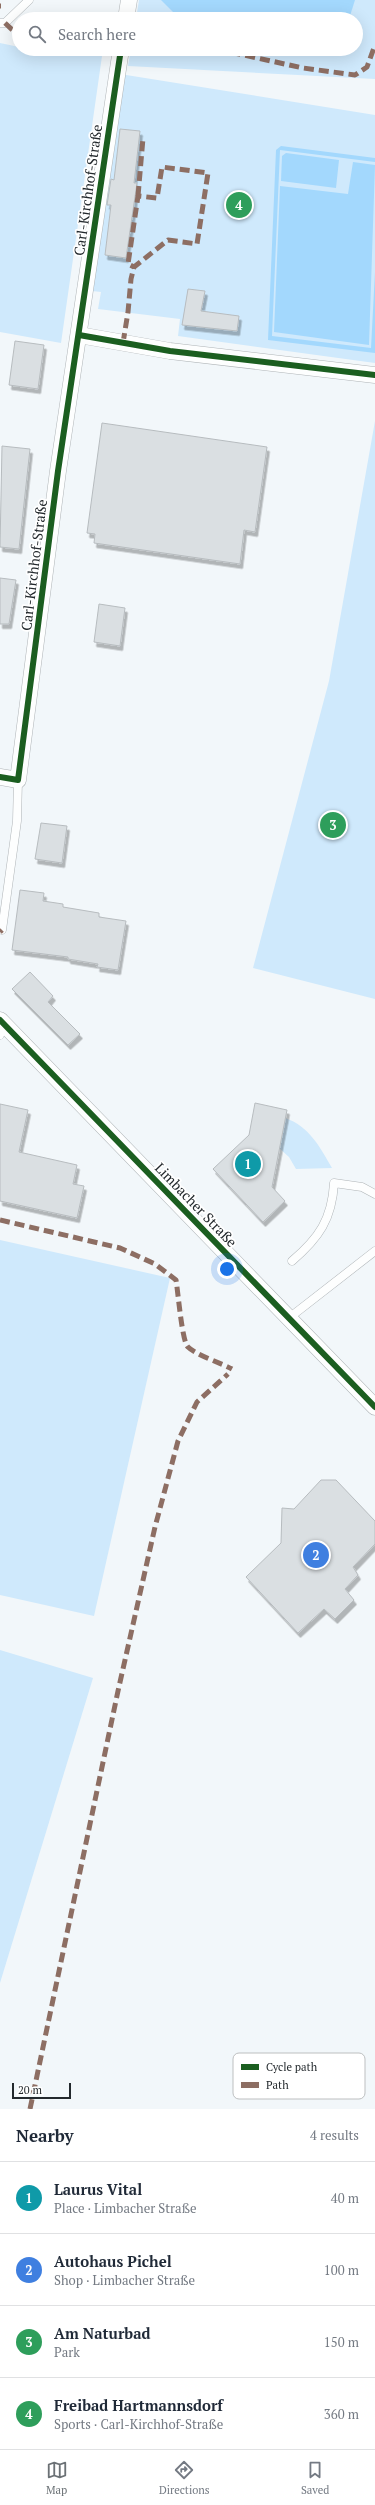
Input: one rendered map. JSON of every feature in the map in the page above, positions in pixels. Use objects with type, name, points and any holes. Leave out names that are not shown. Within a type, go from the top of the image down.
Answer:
[{"type":"street","points":[[127,12],[129,0]]},
{"type":"street","name":"Carl-Kirchhof-Straße","points":[[18,780],[58,471],[120,56]]},
{"type":"street","points":[[79,335],[170,351],[375,375]]},
{"type":"street","points":[[0,777],[18,780]]},
{"type":"street","name":"Limbacher Straße","points":[[1,1026],[375,1407]]},
{"type":"lane","points":[[16,12],[29,0]]},
{"type":"lane","points":[[0,23],[5,23],[12,16]]},
{"type":"lane","name":"Carl-Kirchhof-Straße","points":[[2,930],[17,821],[18,780]]},
{"type":"lane","points":[[292,1261],[309,1247],[325,1226],[333,1201],[334,1183],[362,1187],[375,1194]]},
{"type":"lane","points":[[289,1318],[375,1251]]},
{"type":"shaded area","points":[[139,0],[375,0],[375,79],[128,66],[130,56],[363,56],[363,12],[137,12]]},
{"type":"shaded area","points":[[0,43],[12,46],[12,56],[102,56],[61,343],[0,332]]},
{"type":"shaded area","points":[[120,74],[375,115],[375,363],[178,336],[180,319],[98,309],[101,292],[92,291]]},
{"type":"shaded area","points":[[375,421],[375,999],[253,968],[329,681]]},
{"type":"shaded area","points":[[285,1118],[301,1126],[313,1138],[332,1168],[296,1169],[289,1157],[279,1148]]},
{"type":"shaded area","points":[[0,1240],[170,1278],[94,1616],[0,1595]]},
{"type":"shaded area","points":[[0,1650],[93,1678],[0,1983]]},
{"type":"water","points":[[161,0],[355,0],[351,12],[173,12]]},
{"type":"water","points":[[281,146],[375,158],[375,162],[280,150],[272,336],[371,348],[375,272],[375,353],[268,340],[276,150]]},
{"type":"water","points":[[286,153],[339,160],[336,188],[281,181],[282,156]]},
{"type":"water","points":[[353,162],[375,165],[369,345],[274,332],[280,186],[348,194]]},
{"type":"building","points":[[120,129],[140,131],[134,183],[137,183],[126,258],[105,255],[111,205],[107,205],[111,179],[114,180]]},
{"type":"building","points":[[188,289],[205,291],[201,311],[239,316],[237,331],[182,325]]},
{"type":"building","points":[[15,341],[44,345],[38,389],[9,385]]},
{"type":"building","points":[[102,423],[267,447],[255,532],[244,530],[240,564],[94,543],[95,534],[87,533]]},
{"type":"building","points":[[2,446],[30,449],[19,549],[0,547]]},
{"type":"building","points":[[0,578],[16,580],[9,624],[0,624]]},
{"type":"building","points":[[99,604],[125,608],[120,646],[94,642]]},
{"type":"building","points":[[41,823],[67,826],[62,863],[35,859]]},
{"type":"building","points":[[20,890],[44,893],[43,901],[63,904],[63,907],[99,913],[99,917],[126,921],[118,970],[97,967],[98,964],[68,959],[68,957],[12,950]]},
{"type":"building","points":[[30,972],[53,996],[48,1002],[80,1034],[68,1045],[12,989]]},
{"type":"building","points":[[255,1103],[287,1110],[272,1187],[285,1201],[263,1222],[213,1169],[249,1135]]},
{"type":"building","points":[[0,1104],[28,1110],[19,1152],[77,1165],[73,1184],[84,1186],[77,1218],[0,1201]]},
{"type":"building","points":[[321,1480],[336,1480],[375,1521],[375,1544],[353,1567],[358,1575],[345,1589],[354,1600],[335,1619],[324,1609],[298,1633],[246,1577],[281,1543],[282,1508],[294,1509]]},
{"type":"marked path","points":[[5,23],[12,30]]},
{"type":"marked path","points":[[248,56],[303,68],[355,75],[367,67],[375,45]]},
{"type":"marked path","points":[[138,196],[143,138]]},
{"type":"marked path","points":[[123,343],[131,279],[134,267],[168,240],[197,244],[208,173],[162,167],[157,198],[138,196],[128,264],[134,267]]},
{"type":"marked path","points":[[0,1220],[120,1248],[155,1264],[176,1280],[182,1327],[188,1347],[203,1356],[232,1369]]},
{"type":"marked path","points":[[30,2109],[118,1691],[155,1527],[178,1441],[197,1402],[228,1374]]},
{"type":"cycle path","points":[[0,777],[18,780],[58,471],[120,56]]},
{"type":"cycle path","points":[[79,335],[170,351],[375,375]]},
{"type":"cycle path","points":[[0,1020],[375,1407]]},
{"type":"place","name":"Freibad Hartmannsdorf","points":[[239,205]]},
{"type":"place","name":"Am Naturbad","points":[[333,825]]},
{"type":"place","name":"Laurus Vital","points":[[248,1164]]},
{"type":"place","name":"Autohaus Pichel","points":[[316,1555]]}]
